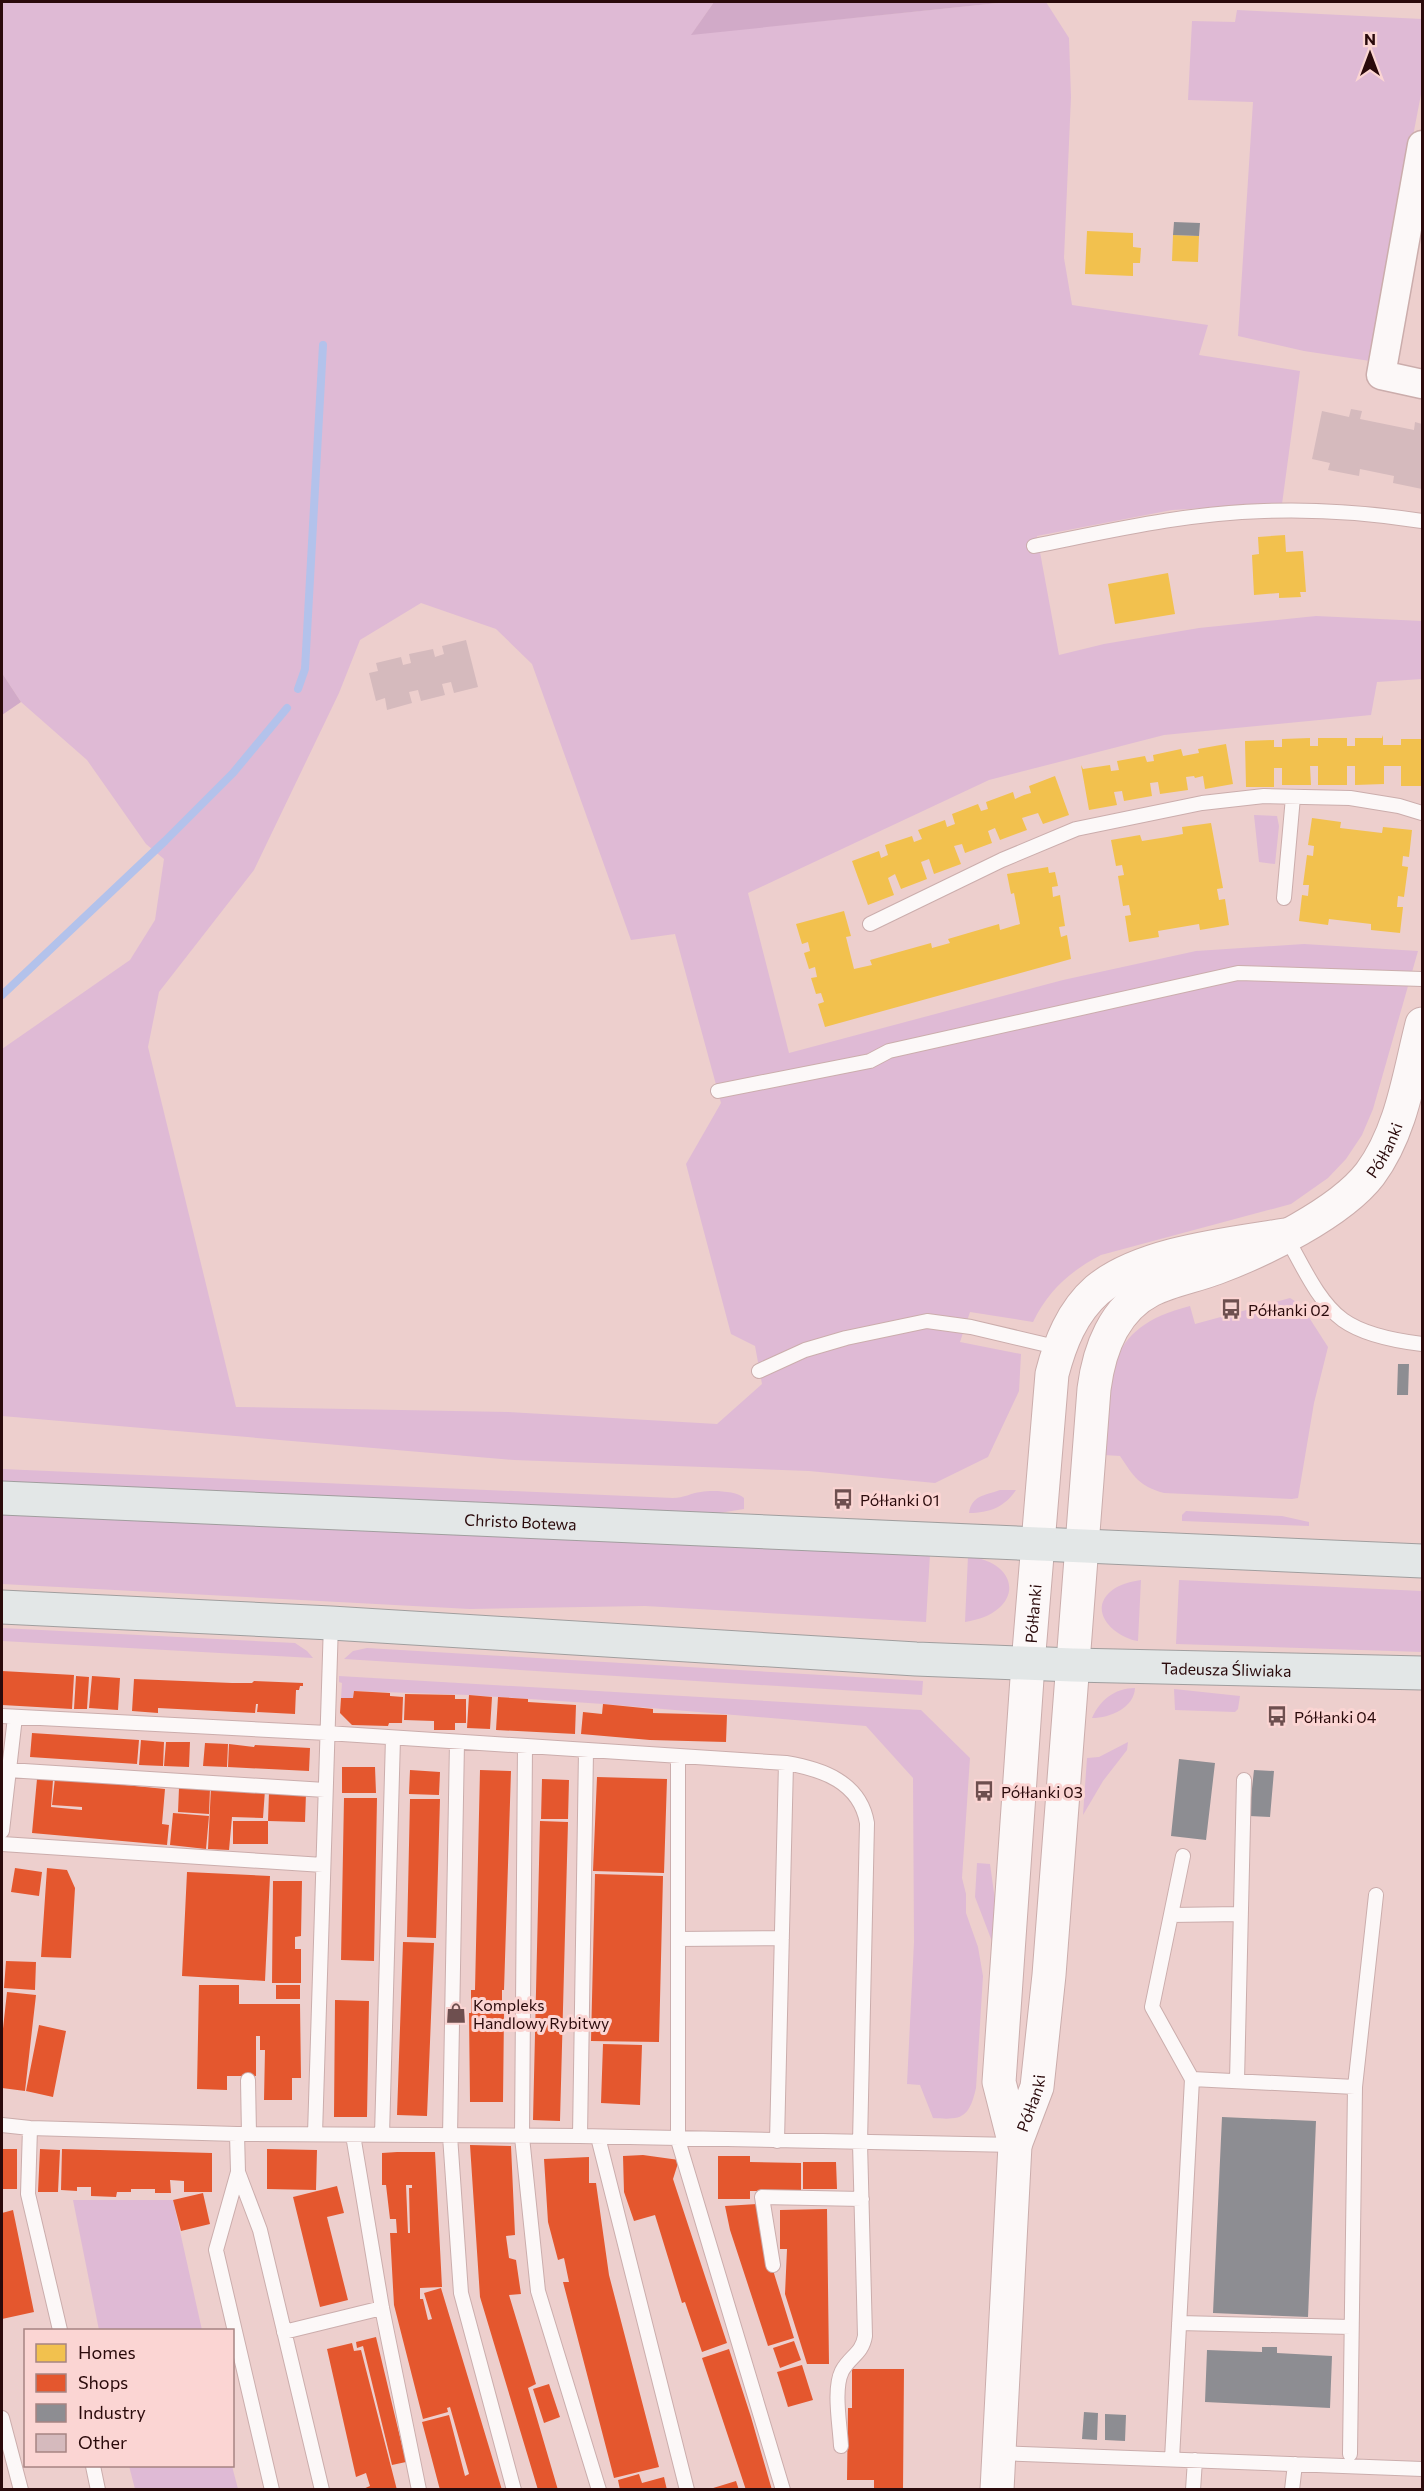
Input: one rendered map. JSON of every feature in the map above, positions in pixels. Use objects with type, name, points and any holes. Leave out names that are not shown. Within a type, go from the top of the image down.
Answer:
[{"type":"main road","name":"Christo Botewa","points":[[2,1498],[1040,1544]]},
{"type":"main road","points":[[1040,1544],[1422,1561]]},
{"type":"main road","points":[[2,1607],[332,1623],[1028,1664]]},
{"type":"main road","name":"Tadeusza Śliwiaka","points":[[1028,1664],[1422,1673]]},
{"type":"street","points":[[1422,145],[1381,375],[1422,384]]},
{"type":"street","name":"Półłanki","points":[[1015,2145],[1037,2087],[1049,1975],[1096,1376],[1101,1352],[1117,1321],[1129,1307],[1150,1291],[1217,1268],[1310,1223],[1344,1199],[1369,1175],[1391,1138],[1399,1117],[1422,1024]]},
{"type":"street","name":"Półłanki","points":[[997,2490],[1015,2145],[999,2082],[1028,1664],[1040,1544],[1052,1374],[1059,1347],[1069,1326],[1097,1290],[1116,1278],[1166,1258],[1285,1235]]},
{"type":"lane","points":[[1034,546],[1162,522],[1264,511],[1353,513],[1422,521]]},
{"type":"lane","points":[[870,924],[1002,860],[1076,829],[1202,803],[1264,796],[1357,799],[1422,813]]},
{"type":"lane","points":[[1284,898],[1293,797]]},
{"type":"lane","points":[[718,1091],[870,1061],[889,1051],[1238,973],[1422,979]]},
{"type":"lane","points":[[1285,1235],[1321,1295],[1344,1320],[1359,1329],[1422,1344]]},
{"type":"lane","points":[[759,1371],[805,1350],[846,1338],[927,1321],[971,1327],[1059,1347]]},
{"type":"lane","points":[[315,2134],[332,1623]]},
{"type":"lane","points":[[2,1831],[8,1770],[8,1716],[327,1733],[786,1763],[817,1769],[841,1781],[865,1811],[867,1823],[860,2143],[866,2336],[863,2348],[842,2370],[837,2384],[841,2446]]},
{"type":"lane","points":[[382,2136],[393,1738]]},
{"type":"lane","points":[[457,1742],[450,2136],[461,2293],[514,2490]]},
{"type":"lane","points":[[525,1746],[522,2137],[538,2291],[599,2490]]},
{"type":"lane","points":[[580,2136],[586,1750]]},
{"type":"lane","points":[[678,1756],[678,2140],[783,2490]]},
{"type":"lane","points":[[777,2141],[786,1763]]},
{"type":"lane","points":[[8,1770],[325,1790]]},
{"type":"lane","points":[[1237,2081],[1244,1780]]},
{"type":"lane","points":[[2,1844],[323,1865]]},
{"type":"lane","points":[[1172,2459],[1192,2079],[1152,2007],[1183,1856]]},
{"type":"lane","points":[[1350,2454],[1355,2087],[1376,1895]]},
{"type":"lane","points":[[1171,1916],[1241,1914]]},
{"type":"lane","points":[[678,1939],[782,1938]]},
{"type":"lane","points":[[1192,2079],[1355,2087]]},
{"type":"lane","points":[[248,2080],[238,2172],[216,2250],[272,2490]]},
{"type":"lane","points":[[2,2125],[30,2128],[243,2134],[580,2136],[678,2140],[1015,2145]]},
{"type":"lane","points":[[30,2128],[28,2194],[60,2329]]},
{"type":"lane","points":[[353,2135],[382,2308],[419,2490]]},
{"type":"lane","points":[[598,2137],[687,2490]]},
{"type":"lane","points":[[238,2172],[260,2230],[322,2490]]},
{"type":"lane","points":[[773,2265],[762,2197],[862,2199]]},
{"type":"lane","points":[[284,2332],[382,2308]]},
{"type":"lane","points":[[1179,2323],[1351,2328]]},
{"type":"lane","points":[[2,2418],[21,2490]]},
{"type":"lane","points":[[999,2453],[1422,2469]]},
{"type":"lane","points":[[1192,2490],[1195,2460]]},
{"type":"lane","points":[[1292,2490],[1295,2464]]},
{"type":"lane","points":[[93,2467],[98,2490]]},
{"type":"shaded area","points":[[2,2],[714,2],[692,34],[1008,2],[1046,2],[1069,38],[1071,97],[1064,258],[1072,305],[1208,325],[1199,355],[1300,371],[1282,504],[1172,510],[1037,536],[1059,655],[1104,644],[1199,628],[1316,616],[1422,621],[1422,679],[1377,682],[1371,715],[1164,735],[989,780],[748,893],[789,1053],[1063,980],[1196,951],[1304,944],[1418,951],[1373,1109],[1362,1135],[1346,1159],[1328,1178],[1291,1204],[1101,1255],[1079,1268],[1061,1283],[1053,1291],[1033,1322],[970,1312],[960,1342],[1021,1354],[1019,1391],[988,1457],[935,1483],[809,1471],[514,1460],[2,1416],[2,1049],[130,960],[155,920],[164,859],[146,844],[87,760],[21,702],[2,673]],"holes":[[[421,603],[496,629],[532,664],[631,940],[675,934],[721,1103],[686,1164],[731,1334],[755,1346],[762,1384],[717,1424],[508,1412],[236,1407],[148,1047],[159,992],[254,870],[339,693],[360,640]]]},
{"type":"shaded area","points":[[714,2],[1008,2],[691,35]]},
{"type":"shaded area","points":[[1237,10],[1422,19],[1422,89],[1370,361],[1304,351],[1238,336],[1253,102],[1188,100],[1192,21],[1235,22]]},
{"type":"shaded area","points":[[2,673],[21,702],[2,715]]},
{"type":"shaded area","points":[[1254,815],[1277,816],[1279,826],[1275,864],[1259,862]]},
{"type":"shaded area","points":[[1290,1298],[1301,1305],[1328,1347],[1314,1403],[1298,1498],[1164,1493],[1138,1480],[1120,1456],[1104,1455],[1108,1402],[1116,1360],[1126,1343],[1140,1328],[1161,1316],[1190,1306],[1195,1324]]},
{"type":"shaded area","points":[[2,1469],[673,1498],[706,1491],[718,1491],[730,1492],[744,1498],[744,1509],[713,1514],[2,1483]]},
{"type":"shaded area","points":[[1000,1490],[1016,1490],[1007,1501],[996,1508],[969,1513],[976,1499]]},
{"type":"shaded area","points":[[1186,1511],[1282,1516],[1309,1522],[1309,1526],[1182,1521],[1182,1515]]},
{"type":"shaded area","points":[[2,1512],[930,1554],[926,1622],[645,1606],[470,1609],[2,1584]]},
{"type":"shaded area","points":[[968,1556],[987,1561],[1000,1569],[1007,1578],[1009,1589],[1006,1600],[998,1609],[984,1617],[965,1622]]},
{"type":"shaded area","points":[[1141,1580],[1138,1641],[1114,1630],[1103,1616],[1102,1608],[1104,1600],[1113,1589]]},
{"type":"shaded area","points":[[1179,1580],[1422,1591],[1422,1652],[1176,1644]]},
{"type":"shaded area","points":[[2,1628],[295,1643],[313,1658],[2,1641]]},
{"type":"shaded area","points":[[367,1648],[923,1681],[922,1695],[344,1659],[353,1651]]},
{"type":"shaded area","points":[[339,1676],[921,1710],[970,1758],[962,1878],[966,1894],[966,1913],[978,1947],[983,1976],[976,2088],[967,2112],[957,2118],[933,2118],[920,2085],[907,2084],[914,1942],[913,1778],[866,1726],[469,1695],[354,1691],[353,1698],[341,1698],[342,1683],[339,1682]]},
{"type":"shaded area","points":[[1135,1688],[1134,1695],[1126,1706],[1113,1714],[1092,1718],[1109,1696],[1121,1690]]},
{"type":"shaded area","points":[[1174,1689],[1240,1696],[1238,1709],[1235,1712],[1175,1710]]},
{"type":"shaded area","points":[[1128,1742],[1127,1750],[1103,1781],[1083,1815],[1087,1758],[1099,1757]]},
{"type":"shaded area","points":[[977,1863],[990,1864],[996,1907],[993,1944],[975,1897]]},
{"type":"shaded area","points":[[73,2200],[173,2200],[202,2329],[99,2329]]},
{"type":"shaded area","points":[[129,2467],[232,2467],[238,2489],[135,2489]]},
{"type":"building: Homes","points":[[1087,231],[1133,233],[1133,247],[1141,248],[1140,263],[1133,263],[1133,276],[1085,274]]},
{"type":"building: Homes","points":[[1173,235],[1199,236],[1198,262],[1172,261]]},
{"type":"building: Homes","points":[[1285,535],[1286,552],[1303,551],[1306,592],[1300,592],[1301,597],[1279,598],[1279,593],[1254,595],[1252,555],[1259,554],[1258,537]]},
{"type":"building: Homes","points":[[1168,573],[1175,614],[1115,624],[1108,584]]},
{"type":"building: Homes","points":[[1383,735],[1383,745],[1401,745],[1401,739],[1422,739],[1422,786],[1401,786],[1401,766],[1384,766],[1384,784],[1355,785],[1355,766],[1347,766],[1347,785],[1318,785],[1318,766],[1310,766],[1311,785],[1282,785],[1282,768],[1274,768],[1274,787],[1246,787],[1245,741],[1274,740],[1274,747],[1282,747],[1282,739],[1310,738],[1310,746],[1318,746],[1318,738],[1347,738],[1347,746],[1355,746],[1355,738],[1382,738]]},
{"type":"building: Homes","points":[[1226,744],[1233,784],[1205,789],[1203,776],[1186,777],[1188,790],[1160,794],[1158,782],[1150,783],[1152,796],[1124,801],[1122,791],[1114,792],[1117,805],[1089,810],[1081,765],[1083,769],[1110,765],[1111,771],[1119,770],[1117,761],[1145,756],[1147,762],[1154,761],[1153,755],[1181,749],[1183,756],[1199,753],[1198,749]]},
{"type":"building: Homes","points":[[1055,776],[1069,815],[1043,824],[1038,813],[1022,818],[1027,830],[1000,840],[995,828],[988,831],[992,843],[965,853],[962,844],[954,846],[961,864],[934,874],[929,859],[921,862],[927,879],[901,889],[895,874],[888,878],[894,895],[868,905],[852,861],[879,851],[881,858],[888,855],[885,845],[912,836],[914,842],[922,839],[918,830],[945,820],[947,827],[955,824],[952,814],[978,804],[981,811],[988,809],[986,802],[1013,792],[1015,799],[1031,793],[1029,786]]},
{"type":"building: Homes","points":[[1312,818],[1341,822],[1340,828],[1382,833],[1383,827],[1412,830],[1409,857],[1403,856],[1402,866],[1408,867],[1404,897],[1398,896],[1397,907],[1403,907],[1400,933],[1371,930],[1371,924],[1329,919],[1328,925],[1299,921],[1302,895],[1308,896],[1309,885],[1303,885],[1307,855],[1313,856],[1314,846],[1308,845]]},
{"type":"building: Homes","points":[[1211,823],[1223,888],[1217,889],[1219,900],[1225,899],[1229,925],[1200,930],[1199,924],[1158,931],[1159,937],[1129,942],[1125,916],[1131,915],[1129,905],[1123,906],[1118,876],[1124,875],[1122,865],[1116,866],[1111,840],[1140,835],[1142,841],[1167,837],[1183,834],[1182,827]]},
{"type":"building: Homes","points":[[1048,867],[1049,873],[1055,872],[1058,886],[1052,887],[1053,897],[1060,895],[1065,926],[1059,927],[1061,937],[1067,935],[1071,959],[825,1027],[818,1004],[824,1002],[821,993],[816,994],[811,978],[817,977],[815,967],[809,969],[804,953],[810,951],[808,942],[802,944],[796,924],[844,911],[851,936],[846,937],[854,969],[872,965],[870,960],[931,943],[932,948],[950,943],[948,939],[999,924],[1000,930],[1020,924],[1014,893],[1011,894],[1007,874]]},
{"type":"building: Shops","points":[[2,1671],[74,1675],[72,1709],[2,1705]]},
{"type":"building: Shops","points":[[76,1676],[89,1677],[87,1709],[74,1709]]},
{"type":"building: Shops","points":[[92,1676],[120,1678],[118,1710],[89,1708]]},
{"type":"building: Shops","points":[[134,1679],[303,1683],[303,1686],[296,1690],[295,1714],[257,1712],[258,1704],[256,1704],[255,1713],[158,1708],[158,1713],[132,1711]]},
{"type":"building: Shops","points":[[354,1691],[390,1693],[390,1696],[403,1697],[402,1723],[389,1723],[388,1726],[352,1725],[340,1713],[341,1698],[353,1698]]},
{"type":"building: Shops","points":[[405,1694],[455,1695],[455,1699],[466,1699],[466,1723],[455,1723],[455,1730],[434,1730],[434,1721],[404,1720]]},
{"type":"building: Shops","points":[[469,1695],[492,1697],[490,1729],[467,1728]]},
{"type":"building: Shops","points":[[498,1697],[528,1699],[528,1702],[576,1705],[575,1734],[496,1730]]},
{"type":"building: Shops","points":[[603,1704],[653,1709],[653,1713],[727,1715],[726,1742],[650,1740],[581,1734],[583,1712],[602,1714]]},
{"type":"building: Shops","points":[[32,1733],[139,1740],[137,1764],[30,1757]]},
{"type":"building: Shops","points":[[141,1740],[164,1742],[163,1766],[139,1765]]},
{"type":"building: Shops","points":[[166,1742],[190,1742],[189,1767],[164,1766]]},
{"type":"building: Shops","points":[[205,1743],[228,1744],[227,1767],[203,1766]]},
{"type":"building: Shops","points":[[229,1744],[310,1748],[309,1771],[228,1767]]},
{"type":"building: Shops","points":[[342,1767],[375,1767],[376,1793],[342,1793]]},
{"type":"building: Shops","points":[[410,1770],[440,1772],[439,1795],[409,1794]]},
{"type":"building: Shops","points":[[480,1770],[511,1771],[504,1990],[502,1990],[503,2102],[470,2102],[469,2013],[471,2013],[471,1990],[475,1990]]},
{"type":"building: Shops","points":[[597,1777],[667,1779],[664,1873],[593,1871]]},
{"type":"building: Shops","points":[[55,1778],[165,1789],[162,1824],[169,1825],[167,1845],[32,1833],[37,1779],[53,1780],[51,1807],[82,1810],[82,1807],[52,1805]]},
{"type":"building: Shops","points":[[542,1779],[569,1780],[568,1819],[541,1819]]},
{"type":"building: Shops","points":[[211,1787],[265,1790],[263,1818],[232,1817],[229,1850],[208,1849]]},
{"type":"building: Shops","points":[[179,1788],[210,1789],[209,1814],[178,1812]]},
{"type":"building: Shops","points":[[269,1792],[306,1793],[305,1822],[268,1821]]},
{"type":"building: Shops","points":[[344,1798],[377,1798],[374,1961],[341,1960]]},
{"type":"building: Shops","points":[[410,1799],[440,1799],[436,1938],[407,1937]]},
{"type":"building: Shops","points":[[173,1813],[209,1816],[206,1849],[170,1845]]},
{"type":"building: Shops","points":[[233,1821],[268,1821],[268,1844],[233,1844]]},
{"type":"building: Shops","points":[[540,1821],[568,1822],[560,2121],[533,2120]]},
{"type":"building: Shops","points":[[15,1868],[42,1872],[39,1896],[11,1892]]},
{"type":"building: Shops","points":[[47,1868],[67,1870],[75,1888],[71,1958],[41,1957]]},
{"type":"building: Shops","points":[[187,1872],[270,1876],[265,1981],[182,1976]]},
{"type":"building: Shops","points":[[595,1874],[663,1876],[659,2042],[591,2041]]},
{"type":"building: Shops","points":[[273,1881],[302,1881],[301,1936],[295,1937],[295,1949],[301,1949],[301,1983],[272,1983]]},
{"type":"building: Shops","points":[[403,1942],[434,1943],[427,2116],[397,2115]]},
{"type":"building: Shops","points":[[6,1961],[36,1962],[35,1990],[4,1988]]},
{"type":"building: Shops","points":[[199,1985],[239,1985],[239,2004],[300,2004],[301,2078],[292,2078],[292,2100],[264,2100],[265,2050],[260,2050],[260,2036],[256,2036],[256,2076],[227,2076],[227,2090],[197,2089]]},
{"type":"building: Shops","points":[[276,1985],[300,1985],[300,1999],[276,1999]]},
{"type":"building: Shops","points":[[7,1992],[36,1995],[25,2091],[2,2088],[2,2038]]},
{"type":"building: Shops","points":[[335,2000],[369,2001],[367,2117],[334,2117]]},
{"type":"building: Shops","points":[[39,2025],[66,2031],[53,2097],[26,2091]]},
{"type":"building: Shops","points":[[603,2044],[642,2045],[640,2105],[601,2103]]},
{"type":"building: Shops","points":[[470,2145],[511,2146],[515,2235],[506,2236],[509,2258],[516,2260],[521,2294],[509,2295],[536,2384],[528,2388],[558,2490],[538,2490],[480,2297]]},
{"type":"building: Shops","points":[[2,2149],[17,2149],[17,2189],[2,2189]]},
{"type":"building: Shops","points":[[40,2149],[60,2150],[58,2192],[38,2192]]},
{"type":"building: Shops","points":[[62,2149],[212,2153],[212,2192],[184,2192],[184,2181],[170,2180],[171,2193],[155,2193],[155,2189],[131,2189],[131,2192],[117,2192],[116,2197],[91,2196],[91,2187],[77,2187],[77,2191],[61,2190]]},
{"type":"building: Shops","points":[[267,2149],[317,2150],[316,2190],[267,2189]]},
{"type":"building: Shops","points":[[435,2152],[442,2287],[420,2288],[420,2299],[423,2299],[428,2320],[432,2319],[424,2293],[441,2288],[502,2490],[440,2490],[422,2422],[449,2415],[465,2476],[469,2474],[450,2407],[447,2408],[448,2412],[423,2419],[394,2305],[390,2233],[397,2233],[396,2219],[390,2219],[386,2185],[382,2185],[382,2153]],"holes":[[[406,2185],[412,2185],[412,2188],[409,2188],[410,2233],[408,2233]]]},
{"type":"building: Shops","points":[[643,2155],[679,2160],[673,2179],[727,2343],[702,2352],[685,2302],[682,2303],[655,2215],[634,2221],[624,2192],[623,2156]]},
{"type":"building: Shops","points":[[718,2156],[750,2156],[750,2162],[801,2163],[801,2191],[750,2191],[750,2199],[718,2199]]},
{"type":"building: Shops","points":[[589,2157],[589,2183],[596,2183],[609,2275],[659,2467],[614,2478],[563,2282],[569,2282],[564,2258],[558,2260],[548,2222],[544,2159]]},
{"type":"building: Shops","points":[[803,2162],[836,2162],[837,2189],[803,2189]]},
{"type":"building: Shops","points":[[337,2186],[344,2213],[327,2217],[348,2300],[320,2307],[293,2197]]},
{"type":"building: Shops","points":[[203,2193],[210,2224],[181,2231],[173,2200]]},
{"type":"building: Shops","points":[[757,2204],[760,2228],[794,2338],[768,2346],[730,2230],[725,2206]]},
{"type":"building: Shops","points":[[827,2209],[829,2364],[807,2364],[785,2294],[787,2249],[780,2249],[780,2210]]},
{"type":"building: Shops","points":[[13,2210],[34,2312],[2,2319],[2,2213]]},
{"type":"building: Shops","points":[[376,2337],[406,2462],[392,2465],[363,2346],[357,2348],[356,2342]]},
{"type":"building: Shops","points":[[794,2341],[801,2360],[780,2368],[773,2348]]},
{"type":"building: Shops","points":[[352,2343],[354,2351],[361,2350],[397,2490],[361,2490],[370,2486],[366,2473],[356,2477],[327,2349]]},
{"type":"building: Shops","points":[[729,2349],[772,2490],[746,2490],[702,2358]]},
{"type":"building: Shops","points":[[802,2365],[813,2400],[788,2407],[777,2372]]},
{"type":"building: Shops","points":[[852,2369],[904,2369],[903,2490],[874,2490],[874,2480],[847,2480],[848,2408],[852,2408]]},
{"type":"building: Shops","points":[[549,2384],[560,2417],[544,2423],[533,2389]]},
{"type":"building: Shops","points":[[639,2474],[642,2483],[664,2477],[667,2490],[620,2490],[618,2480]]},
{"type":"building: Shops","points":[[736,2481],[739,2490],[710,2490],[710,2489]]},
{"type":"building: Industry","points":[[1174,222],[1200,223],[1199,236],[1173,235]]},
{"type":"building: Industry","points":[[1398,1364],[1409,1364],[1408,1395],[1397,1395]]},
{"type":"building: Industry","points":[[1179,1759],[1215,1763],[1206,1840],[1171,1836]]},
{"type":"building: Industry","points":[[1254,1770],[1274,1771],[1270,1817],[1249,1816]]},
{"type":"building: Industry","points":[[1222,2117],[1316,2121],[1308,2317],[1213,2313]]},
{"type":"building: Industry","points":[[1262,2347],[1277,2347],[1277,2353],[1332,2356],[1330,2408],[1205,2402],[1207,2350],[1262,2352]]},
{"type":"building: Industry","points":[[1084,2412],[1098,2413],[1097,2440],[1082,2439]]},
{"type":"building: Industry","points":[[1105,2414],[1126,2415],[1125,2441],[1105,2440]]},
{"type":"building: Other","points":[[1351,409],[1362,411],[1360,419],[1414,430],[1415,422],[1422,424],[1422,489],[1393,483],[1394,476],[1360,469],[1359,476],[1328,470],[1330,463],[1312,459],[1322,411],[1349,417]]},
{"type":"building: Other","points":[[466,640],[478,687],[454,693],[451,682],[442,684],[445,695],[421,701],[418,690],[409,692],[412,703],[387,710],[385,698],[376,701],[369,673],[378,671],[376,663],[401,657],[403,665],[411,663],[409,654],[433,649],[435,657],[444,654],[442,646]]},
{"type":"waterway","points":[[298,689],[305,669],[323,345]]},
{"type":"waterway","points":[[2,995],[165,841],[233,773],[287,708]]},
{"type":"place","name":"Półłanki 02","points":[[1231,1309]]},
{"type":"place","name":"Półłanki 01","points":[[843,1499]]},
{"type":"place","name":"Półłanki 04","points":[[1277,1716]]},
{"type":"place","name":"Półłanki 03","points":[[984,1791]]},
{"type":"place","name":"Kompleks Handlowy Rybitwy","points":[[456,2013]]}]
